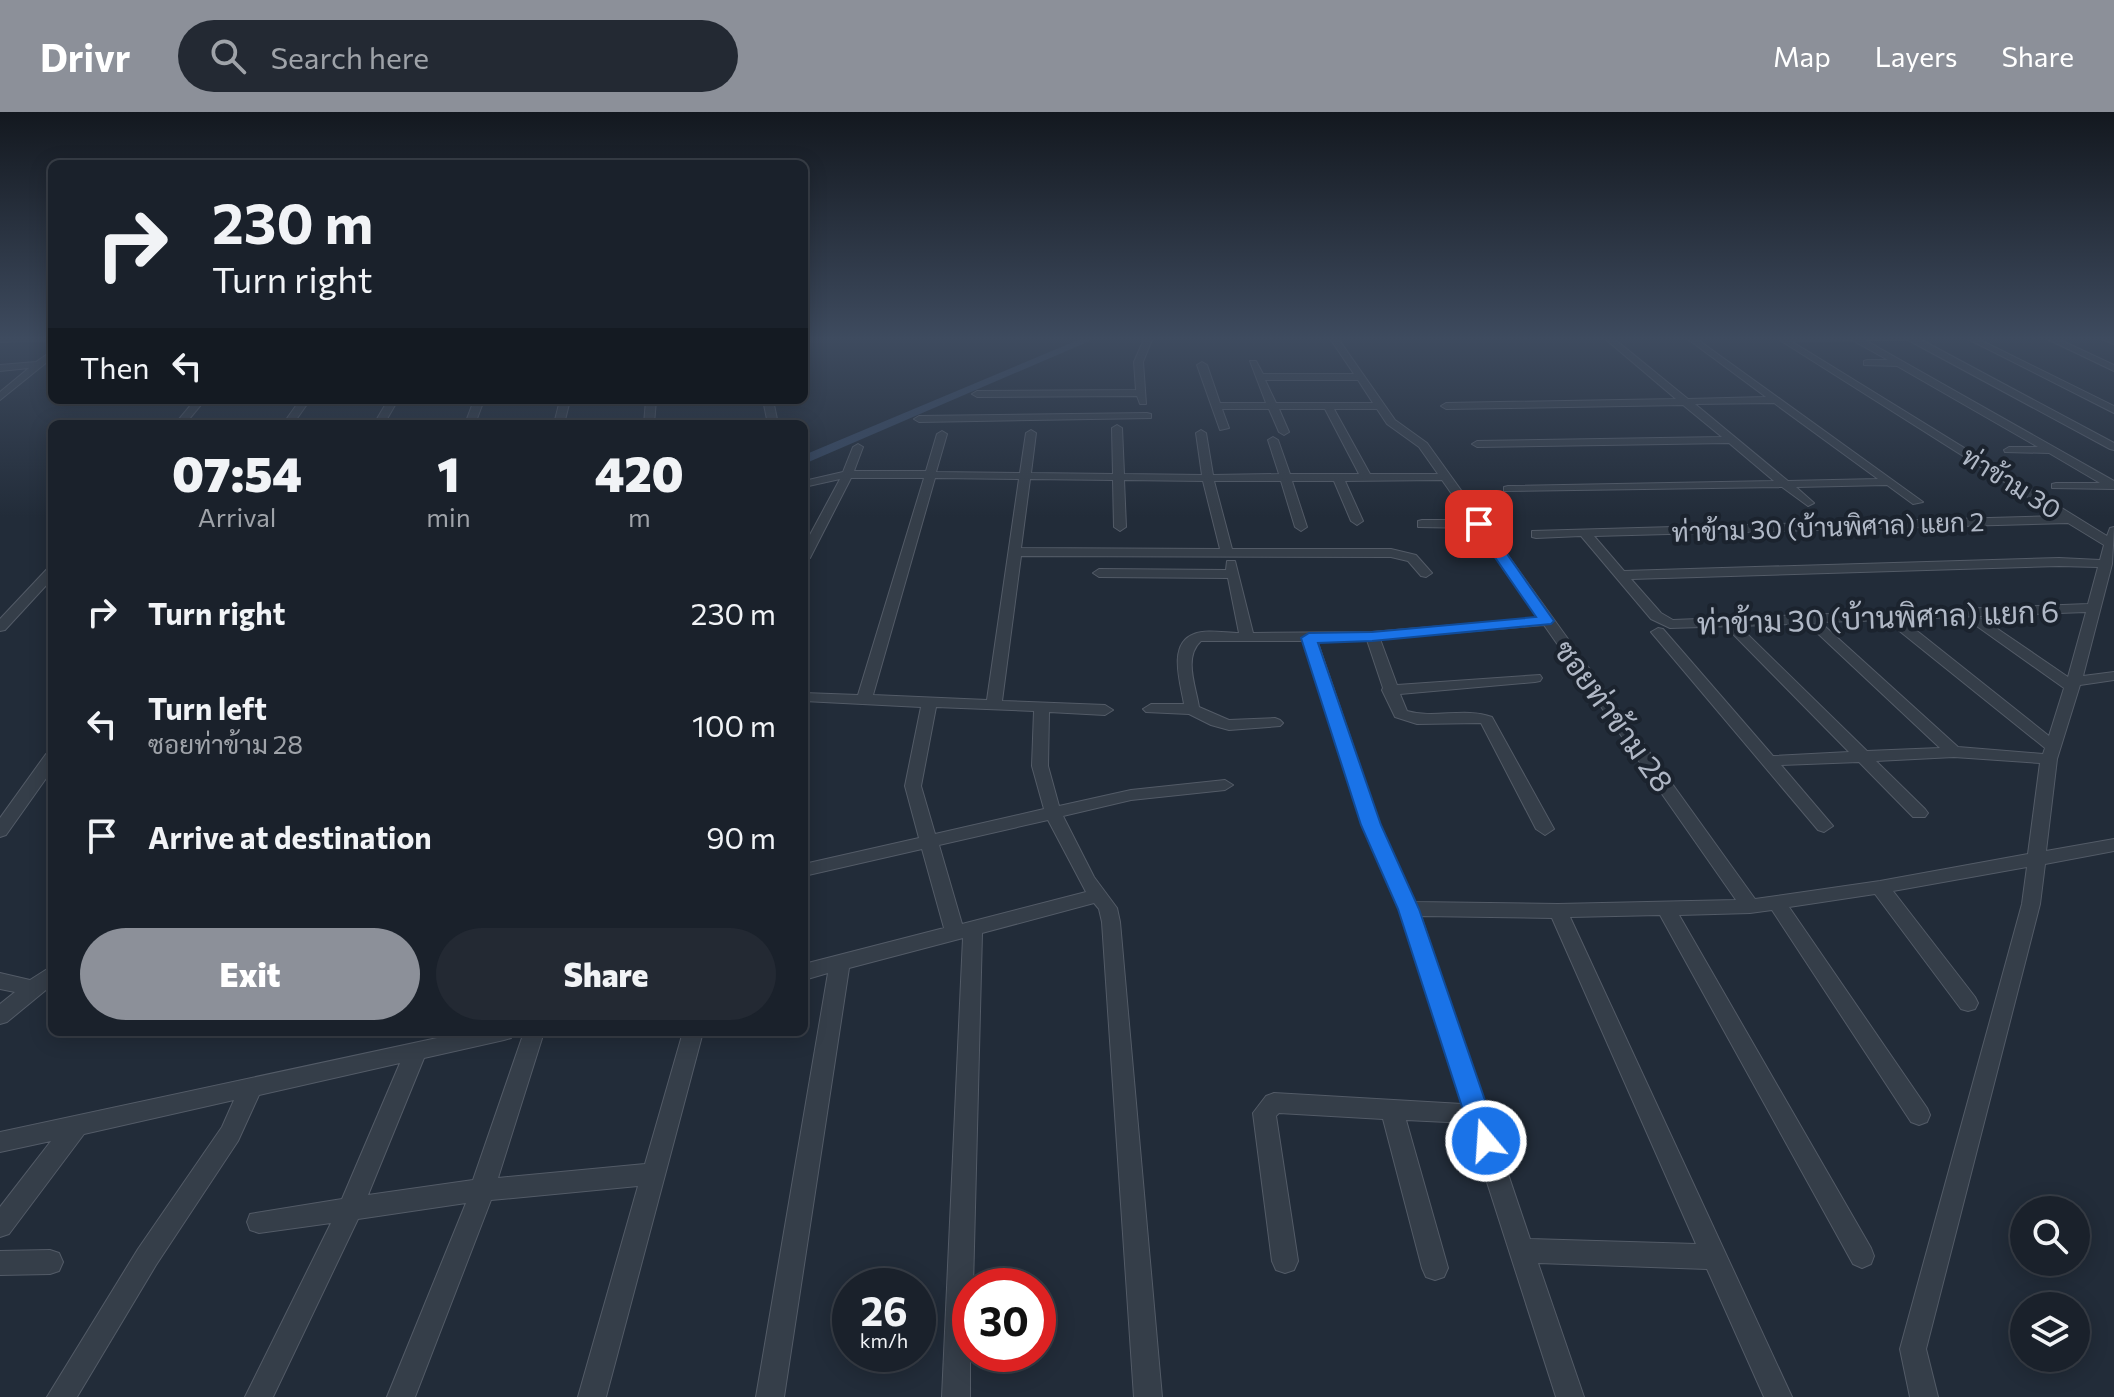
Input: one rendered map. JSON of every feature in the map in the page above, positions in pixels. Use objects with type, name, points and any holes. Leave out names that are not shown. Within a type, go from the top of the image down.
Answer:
[{"type":"street","points":[[919,419],[1148,419],[1142,397]]},
{"type":"street","points":[[1213,397],[1224,428]]},
{"type":"street","points":[[1269,397],[1284,432]]},
{"type":"street","name":"ซอยท่าข้าม 28","points":[[1373,397],[1391,422],[1423,445],[1750,906]]},
{"type":"street","points":[[1679,397],[1808,503]]},
{"type":"street","points":[[1773,397],[1917,502]]},
{"type":"street","name":"ท่าข้าม 30","points":[[1877,397],[2111,546]]},
{"type":"street","points":[[1958,397],[2114,486]]},
{"type":"street","points":[[2021,397],[2114,447]]},
{"type":"street","points":[[2088,397],[2114,410]]},
{"type":"street","points":[[1446,406],[1777,400]]},
{"type":"street","points":[[183,420],[197,404]]},
{"type":"street","points":[[1216,406],[1379,406]]},
{"type":"street","points":[[1328,406],[1366,477]]},
{"type":"street","points":[[1117,428],[1120,527]]},
{"type":"street","points":[[994,705],[1031,433]]},
{"type":"street","points":[[1201,433],[1208,478],[1247,637]]},
{"type":"street","points":[[864,699],[942,434]]},
{"type":"street","points":[[1273,440],[1301,527]]},
{"type":"street","points":[[1477,444],[1732,440]]},
{"type":"street","points":[[808,550],[848,474],[858,447]]},
{"type":"street","points":[[2009,450],[2051,450]]},
{"type":"street","points":[[808,483],[848,474],[1446,477]]},
{"type":"street","points":[[1338,478],[1357,521]]},
{"type":"street","points":[[1508,489],[1890,482]]},
{"type":"street","points":[[2056,486],[2114,486]]},
{"type":"street","name":"ท่าข้าม 30 (บ้านพิศาล) แยก 2","points":[[1536,534],[2070,519]]},
{"type":"street","points":[[1422,524],[1479,524]]},
{"type":"street","points":[[1585,533],[1622,575],[1767,761],[1824,826]]},
{"type":"street","points":[[1622,575],[2059,562],[2111,546],[2102,607],[2050,753],[2031,904],[1913,1349],[1924,1397]]},
{"type":"street","points":[[1016,552],[1230,562]]},
{"type":"street","points":[[1099,573],[1391,553],[1412,558],[1426,573]]},
{"type":"street","points":[[0,627],[48,575]]},
{"type":"street","name":"ท่าข้าม 30 (บ้านพิศาล) แยก 6","points":[[1660,627],[1670,624],[2102,607]]},
{"type":"street","points":[[1192,709],[1184,651],[1188,642],[1198,637],[1372,636],[1546,621]]},
{"type":"street","points":[[1897,622],[2050,753]]},
{"type":"street","points":[[1978,622],[2073,684],[2114,676]]},
{"type":"street","points":[[1818,626],[1954,752]]},
{"type":"street","points":[[1736,629],[1919,813]]},
{"type":"street","points":[[1372,636],[1400,714],[1408,718],[1478,717],[1487,720],[1545,829]]},
{"type":"street","points":[[1309,638],[1371,825],[1409,909],[1570,1397]]},
{"type":"street","points":[[1389,690],[1535,678]]},
{"type":"street","points":[[808,697],[1105,710]]},
{"type":"street","points":[[929,702],[913,786],[964,930],[956,1397]]},
{"type":"street","points":[[1042,708],[1040,766],[1053,813],[1087,880],[1108,908],[1112,933],[1148,1397]]},
{"type":"street","points":[[1151,709],[1192,709],[1216,722],[1229,725],[1275,723]]},
{"type":"street","points":[[1767,761],[1954,752],[2050,753]]},
{"type":"street","points":[[0,831],[48,764]]},
{"type":"street","points":[[808,869],[1131,795],[1225,785]]},
{"type":"street","points":[[1409,909],[1558,911],[1750,906],[1880,887],[2114,845]]},
{"type":"street","points":[[1880,887],[1968,1003]]},
{"type":"street","points":[[808,971],[1100,895]]},
{"type":"street","points":[[1777,903],[1919,1115]]},
{"type":"street","points":[[1667,910],[1862,1256]]},
{"type":"street","points":[[1558,911],[1778,1397]]},
{"type":"street","points":[[770,1397],[840,963]]},
{"type":"street","points":[[0,1016],[48,977]]},
{"type":"street","points":[[0,981],[34,989]]},
{"type":"street","points":[[0,1142],[485,1036]]},
{"type":"street","points":[[401,1397],[481,1190],[533,1036]]},
{"type":"street","points":[[592,1397],[692,1036]]},
{"type":"street","points":[[259,1397],[351,1207],[416,1051]]},
{"type":"street","points":[[61,1397],[147,1257],[230,1134],[252,1085]]},
{"type":"street","points":[[1285,1261],[1264,1113],[1267,1107],[1274,1103],[1477,1114]]},
{"type":"street","points":[[1392,1110],[1435,1268]]},
{"type":"street","points":[[0,1226],[77,1125]]},
{"type":"street","points":[[259,1222],[481,1190],[655,1174]]},
{"type":"street","points":[[1522,1251],[1714,1257]]},
{"type":"street","points":[[0,1263],[50,1262]]},
{"type":"waterway","points":[[808,458],[953,397]]},
{"type":"route","points":[[1479,524],[1546,621],[1372,636],[1309,638],[1371,825],[1409,909],[1486,1141]]}]
